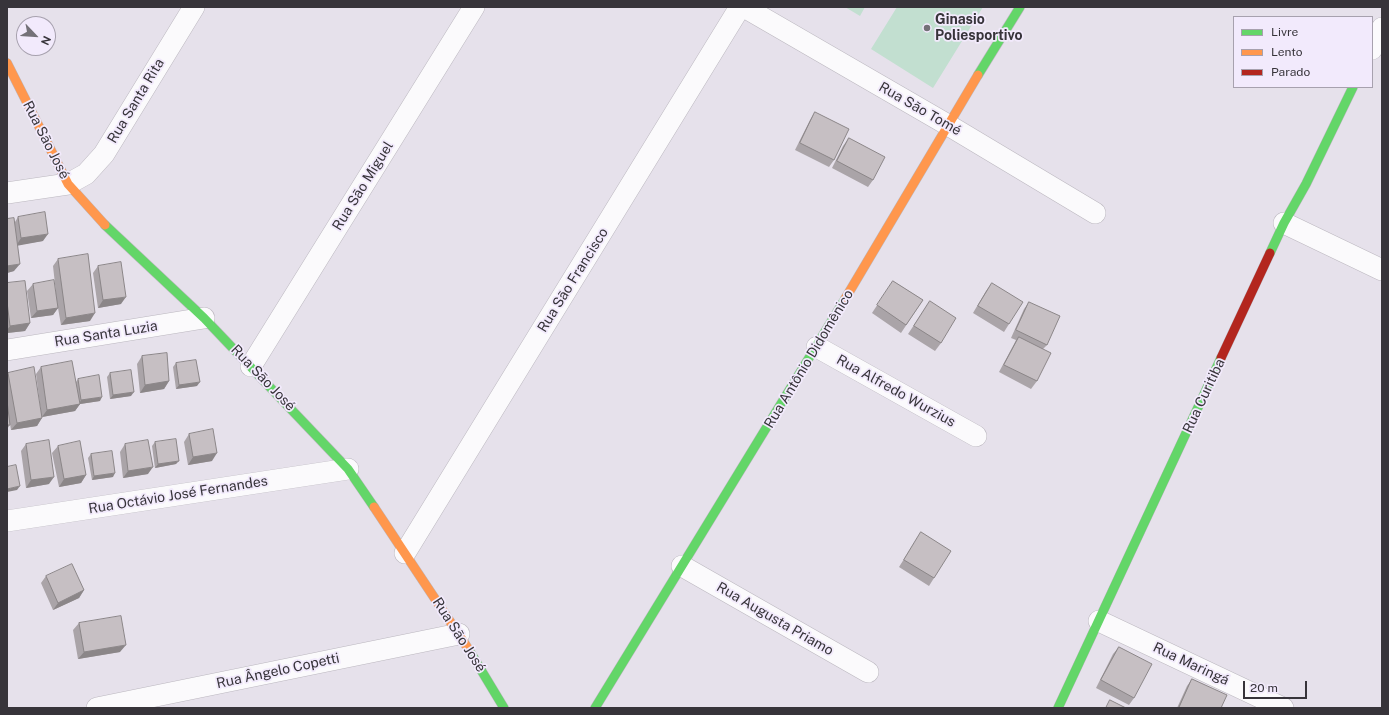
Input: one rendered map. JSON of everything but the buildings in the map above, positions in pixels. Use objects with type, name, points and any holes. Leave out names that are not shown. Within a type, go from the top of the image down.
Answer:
[{"type":"street","name":"Rua Santa Rita","points":[[68,184],[86,174],[104,154],[194,7]]},
{"type":"street","name":"Rua São Miguel","points":[[251,366],[474,7]]},
{"type":"street","name":"Rua São Francisco","points":[[406,554],[740,7]]},
{"type":"street","name":"Rua São Tomé","points":[[744,7],[948,125],[1095,213]]},
{"type":"street","name":"Rua Antônio Didomênico","points":[[594,708],[817,347],[948,125],[1020,7]]},
{"type":"street","points":[[1373,47],[1382,28]]},
{"type":"street","name":"Rua São José","points":[[7,64],[68,184],[103,223],[204,318],[348,469],[459,634],[504,708]]},
{"type":"street","name":"Rua Curitiba","points":[[1058,708],[1284,224],[1306,184],[1353,88]]},
{"type":"street","points":[[7,193],[68,184]]},
{"type":"street","points":[[1284,224],[1382,270]]},
{"type":"street","name":"Rua Santa Luzia","points":[[7,350],[204,318]]},
{"type":"street","name":"Rua Alfredo Wurzius","points":[[817,347],[976,436]]},
{"type":"street","name":"Rua Octávio José Fernandes","points":[[7,520],[348,469]]},
{"type":"street","name":"Rua Augusta Priamo","points":[[682,566],[868,672]]},
{"type":"street","name":"Rua Maringá","points":[[1099,621],[1282,708]]},
{"type":"street","name":"Rua Ângelo Copetti","points":[[97,708],[459,634]]},
{"type":"green space","points":[[845,7],[865,7],[860,16]]},
{"type":"green space","name":"Ginasio Poliesportivo","points":[[897,7],[983,7],[933,88],[871,49]]},
{"type":"traffic: fast","points":[[978,75],[1020,7]]},
{"type":"traffic: fast","points":[[1270,253],[1284,223],[1306,184],[1353,88]]},
{"type":"traffic: fast","points":[[105,225],[204,318],[348,469],[374,507]]},
{"type":"traffic: fast","points":[[595,708],[845,299]]},
{"type":"traffic: fast","points":[[1058,708],[1221,358]]},
{"type":"traffic: fast","points":[[469,650],[504,708]]},
{"type":"traffic: slow","points":[[7,63],[68,184],[105,225]]},
{"type":"traffic: slow","points":[[845,299],[978,75]]},
{"type":"traffic: slow","points":[[374,507],[469,650]]},
{"type":"traffic: jam","points":[[1221,358],[1270,253]]},
{"type":"place","name":"Ginasio Poliesportivo","points":[[927,28]]}]
